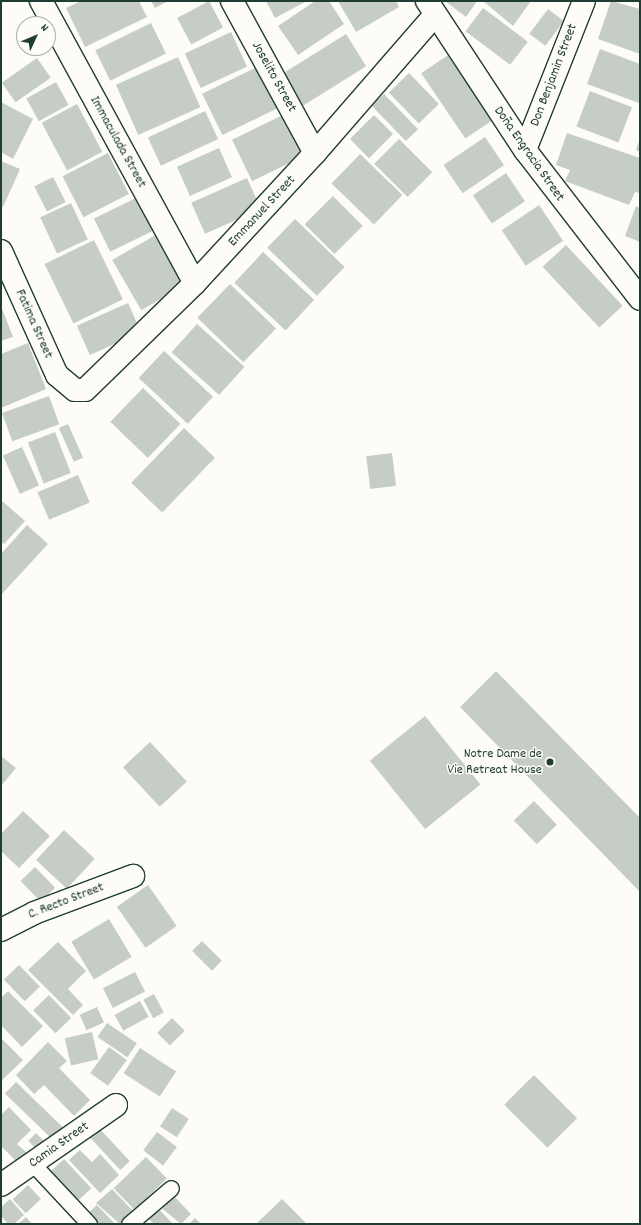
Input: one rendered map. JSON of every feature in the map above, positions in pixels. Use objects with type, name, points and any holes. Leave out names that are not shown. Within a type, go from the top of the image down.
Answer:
[{"type":"street","name":"Immaculada Street","points":[[41,1],[195,283]]},
{"type":"street","name":"Joselito Street","points":[[232,1],[315,153]]},
{"type":"street","name":"Don Benjamin Street","points":[[525,150],[584,1]]},
{"type":"street","name":"Emmanuel Street","points":[[75,390],[85,390],[93,384],[195,283],[315,153],[431,8]]},
{"type":"street","name":"Doña Engracia Street","points":[[431,8],[525,150],[640,299]]},
{"type":"street","name":"Fatima Street","points":[[1,251],[57,375],[75,390]]},
{"type":"street","name":"C. Recto Street","points":[[5,920],[133,876]]},
{"type":"street","name":"Camia Street","points":[[1,1185],[33,1164],[116,1104]]},
{"type":"lane","points":[[33,1164],[89,1224]]},
{"type":"lane","points":[[129,1224],[171,1188]]},
{"type":"building","points":[[81,1],[139,1],[147,17],[85,47],[66,8]]},
{"type":"building","points":[[151,1],[168,1],[155,8]]},
{"type":"building","points":[[209,1],[223,27],[191,44],[177,18]]},
{"type":"building","points":[[266,1],[307,1],[275,18]]},
{"type":"building","points":[[315,1],[329,1],[344,24],[298,55],[278,26]]},
{"type":"building","points":[[338,1],[396,1],[399,7],[356,32]]},
{"type":"building","points":[[445,1],[477,1],[466,17]]},
{"type":"building","points":[[483,1],[531,1],[513,26]]},
{"type":"building","points":[[611,1],[640,9],[640,54],[598,39]]},
{"type":"building","points":[[483,8],[528,42],[510,65],[466,31]]},
{"type":"building","points":[[548,9],[564,21],[545,46],[529,34]]},
{"type":"building","points":[[151,23],[166,54],[110,81],[95,50]]},
{"type":"building","points":[[231,32],[247,66],[201,88],[185,54]]},
{"type":"building","points":[[346,34],[366,66],[303,105],[283,73]]},
{"type":"building","points":[[600,49],[640,64],[639,103],[587,84]]},
{"type":"building","points":[[451,53],[495,118],[465,139],[421,73]]},
{"type":"building","points":[[178,57],[200,107],[138,135],[116,85]]},
{"type":"building","points":[[37,58],[51,78],[16,102],[2,83]]},
{"type":"building","points":[[257,67],[277,108],[222,135],[202,94]]},
{"type":"building","points":[[409,73],[439,104],[419,123],[389,92]]},
{"type":"building","points":[[56,82],[69,105],[39,121],[26,98]]},
{"type":"building","points":[[590,91],[632,107],[618,143],[576,126]]},
{"type":"building","points":[[384,94],[418,129],[406,141],[372,106]]},
{"type":"building","points":[[1,102],[33,119],[13,159],[1,152]]},
{"type":"building","points":[[77,104],[102,152],[67,170],[42,123]]},
{"type":"building","points":[[205,111],[218,139],[161,166],[148,138]]},
{"type":"building","points":[[285,114],[305,155],[252,181],[232,140]]},
{"type":"building","points":[[374,115],[393,134],[369,158],[350,139]]},
{"type":"building","points":[[567,133],[640,158],[640,193],[635,192],[629,205],[565,181],[570,170],[556,165]]},
{"type":"building","points":[[485,137],[504,165],[463,193],[444,165]]},
{"type":"building","points":[[399,139],[432,172],[407,197],[374,164]]},
{"type":"building","points":[[640,139],[640,152],[636,150]]},
{"type":"building","points":[[219,148],[232,177],[190,196],[177,167]]},
{"type":"building","points":[[108,153],[129,194],[83,217],[63,176]]},
{"type":"building","points":[[360,154],[402,195],[374,224],[332,183]]},
{"type":"building","points":[[1,161],[20,169],[3,207],[1,206]]},
{"type":"building","points":[[506,173],[525,201],[492,224],[473,195]]},
{"type":"building","points":[[53,177],[66,202],[47,211],[34,187]]},
{"type":"building","points":[[247,178],[261,209],[205,234],[191,203]]},
{"type":"building","points":[[333,196],[363,226],[334,254],[305,224]]},
{"type":"building","points":[[138,197],[154,230],[110,252],[94,218]]},
{"type":"building","points":[[71,203],[88,239],[57,254],[40,217]]},
{"type":"building","points":[[539,205],[563,241],[526,266],[502,230]]},
{"type":"building","points":[[636,206],[640,208],[640,242],[625,236]]},
{"type":"building","points":[[295,219],[345,267],[317,296],[267,248]]},
{"type":"building","points":[[159,233],[188,283],[141,310],[112,260]]},
{"type":"building","points":[[94,240],[123,299],[73,323],[45,264]]},
{"type":"building","points":[[566,245],[623,306],[599,328],[543,267]]},
{"type":"building","points":[[263,252],[314,300],[286,330],[234,283]]},
{"type":"building","points":[[230,284],[276,328],[243,362],[197,318]]},
{"type":"building","points":[[128,303],[141,332],[90,355],[77,326]]},
{"type":"building","points":[[1,306],[13,337],[1,341]]},
{"type":"building","points":[[197,324],[245,367],[219,395],[172,352]]},
{"type":"building","points":[[28,343],[46,389],[1,408],[1,354]]},
{"type":"building","points":[[164,351],[213,397],[188,424],[139,378]]},
{"type":"building","points":[[143,388],[180,424],[148,458],[110,422]]},
{"type":"building","points":[[49,396],[59,424],[12,441],[2,413]]},
{"type":"building","points":[[68,424],[83,458],[74,462],[59,428]]},
{"type":"building","points":[[184,428],[215,458],[162,513],[131,483]]},
{"type":"building","points":[[55,432],[71,473],[44,483],[28,442]]},
{"type":"building","points":[[22,447],[39,485],[20,494],[3,456]]},
{"type":"building","points":[[392,453],[396,486],[370,489],[366,456]]},
{"type":"building","points":[[78,475],[90,503],[49,520],[37,492]]},
{"type":"building","points":[[1,500],[25,521],[4,544],[1,542]]},
{"type":"building","points":[[27,525],[48,544],[1,595],[1,554]]},
{"type":"building","name":"Notre Dame de Vie Retreat House","points":[[496,671],[640,818],[640,892],[460,707]]},
{"type":"building","points":[[425,716],[480,784],[425,829],[370,761]]},
{"type":"building","points":[[150,742],[187,781],[160,807],[123,767]]},
{"type":"building","points":[[1,756],[16,768],[1,786]]},
{"type":"building","points":[[534,801],[557,825],[537,844],[514,820]]},
{"type":"building","points":[[23,811],[50,836],[19,868],[1,851],[1,834]]},
{"type":"building","points":[[64,830],[95,859],[67,889],[36,860]]},
{"type":"building","points":[[35,867],[55,888],[41,902],[21,881]]},
{"type":"building","points":[[148,885],[177,926],[146,948],[117,907]]},
{"type":"building","points":[[109,919],[132,957],[94,979],[71,942]]},
{"type":"building","points":[[202,941],[222,961],[212,971],[192,951]]},
{"type":"building","points":[[58,942],[86,971],[68,989],[83,1005],[73,1015],[28,970]]},
{"type":"building","points":[[19,965],[40,987],[25,1001],[4,980]]},
{"type":"building","points":[[135,972],[145,992],[113,1008],[103,988]]},
{"type":"building","points":[[8,991],[43,1026],[22,1047],[1,1025],[1,998]]},
{"type":"building","points":[[154,994],[164,1013],[153,1018],[143,1000]]},
{"type":"building","points":[[49,995],[71,1018],[55,1033],[33,1010]]},
{"type":"building","points":[[140,1001],[149,1017],[123,1031],[115,1015]]},
{"type":"building","points":[[97,1007],[104,1023],[87,1030],[80,1015]]},
{"type":"building","points":[[172,1018],[185,1031],[170,1046],[157,1033]]},
{"type":"building","points":[[107,1023],[137,1043],[127,1057],[97,1037]]},
{"type":"building","points":[[92,1032],[98,1059],[71,1066],[65,1038]]},
{"type":"building","points":[[1,1038],[23,1060],[1,1081]]},
{"type":"building","points":[[48,1042],[67,1061],[59,1068],[90,1100],[74,1116],[44,1085],[34,1094],[16,1075]]},
{"type":"building","points":[[109,1047],[127,1060],[108,1086],[90,1073]]},
{"type":"building","points":[[140,1048],[176,1071],[160,1097],[124,1073]]},
{"type":"building","points":[[534,1075],[577,1118],[547,1148],[504,1105]]},
{"type":"building","points":[[16,1082],[65,1129],[54,1141],[5,1094]]},
{"type":"building","points":[[9,1107],[31,1130],[17,1144],[28,1154],[19,1164],[1,1146],[1,1115]]},
{"type":"building","points":[[172,1108],[189,1119],[177,1137],[160,1126]]},
{"type":"building","points":[[97,1126],[130,1161],[120,1170],[87,1135]]},
{"type":"building","points":[[157,1132],[177,1147],[163,1165],[143,1150]]},
{"type":"building","points":[[36,1133],[46,1143],[38,1151],[28,1141]]},
{"type":"building","points":[[80,1150],[92,1162],[100,1154],[119,1175],[100,1193],[69,1160]]},
{"type":"building","points":[[146,1157],[167,1179],[134,1210],[114,1188]]},
{"type":"building","points":[[64,1159],[91,1188],[76,1203],[49,1173]]},
{"type":"building","points":[[28,1185],[41,1199],[26,1213],[13,1199]]},
{"type":"building","points":[[112,1189],[133,1211],[120,1224],[96,1203]]},
{"type":"building","points":[[172,1194],[191,1214],[181,1224],[159,1206]]},
{"type":"building","points":[[10,1199],[24,1215],[14,1224],[8,1224],[1,1216],[1,1207]]},
{"type":"building","points":[[282,1199],[307,1224],[256,1224]]},
{"type":"building","points":[[97,1205],[115,1224],[94,1224],[86,1215]]},
{"type":"building","points":[[158,1208],[173,1224],[154,1224],[148,1218]]},
{"type":"building","points":[[26,1217],[32,1224],[18,1224]]},
{"type":"building","points":[[195,1218],[201,1224],[189,1224]]},
{"type":"place","name":"Notre Dame de Vie Retreat House","points":[[550,762]]}]
